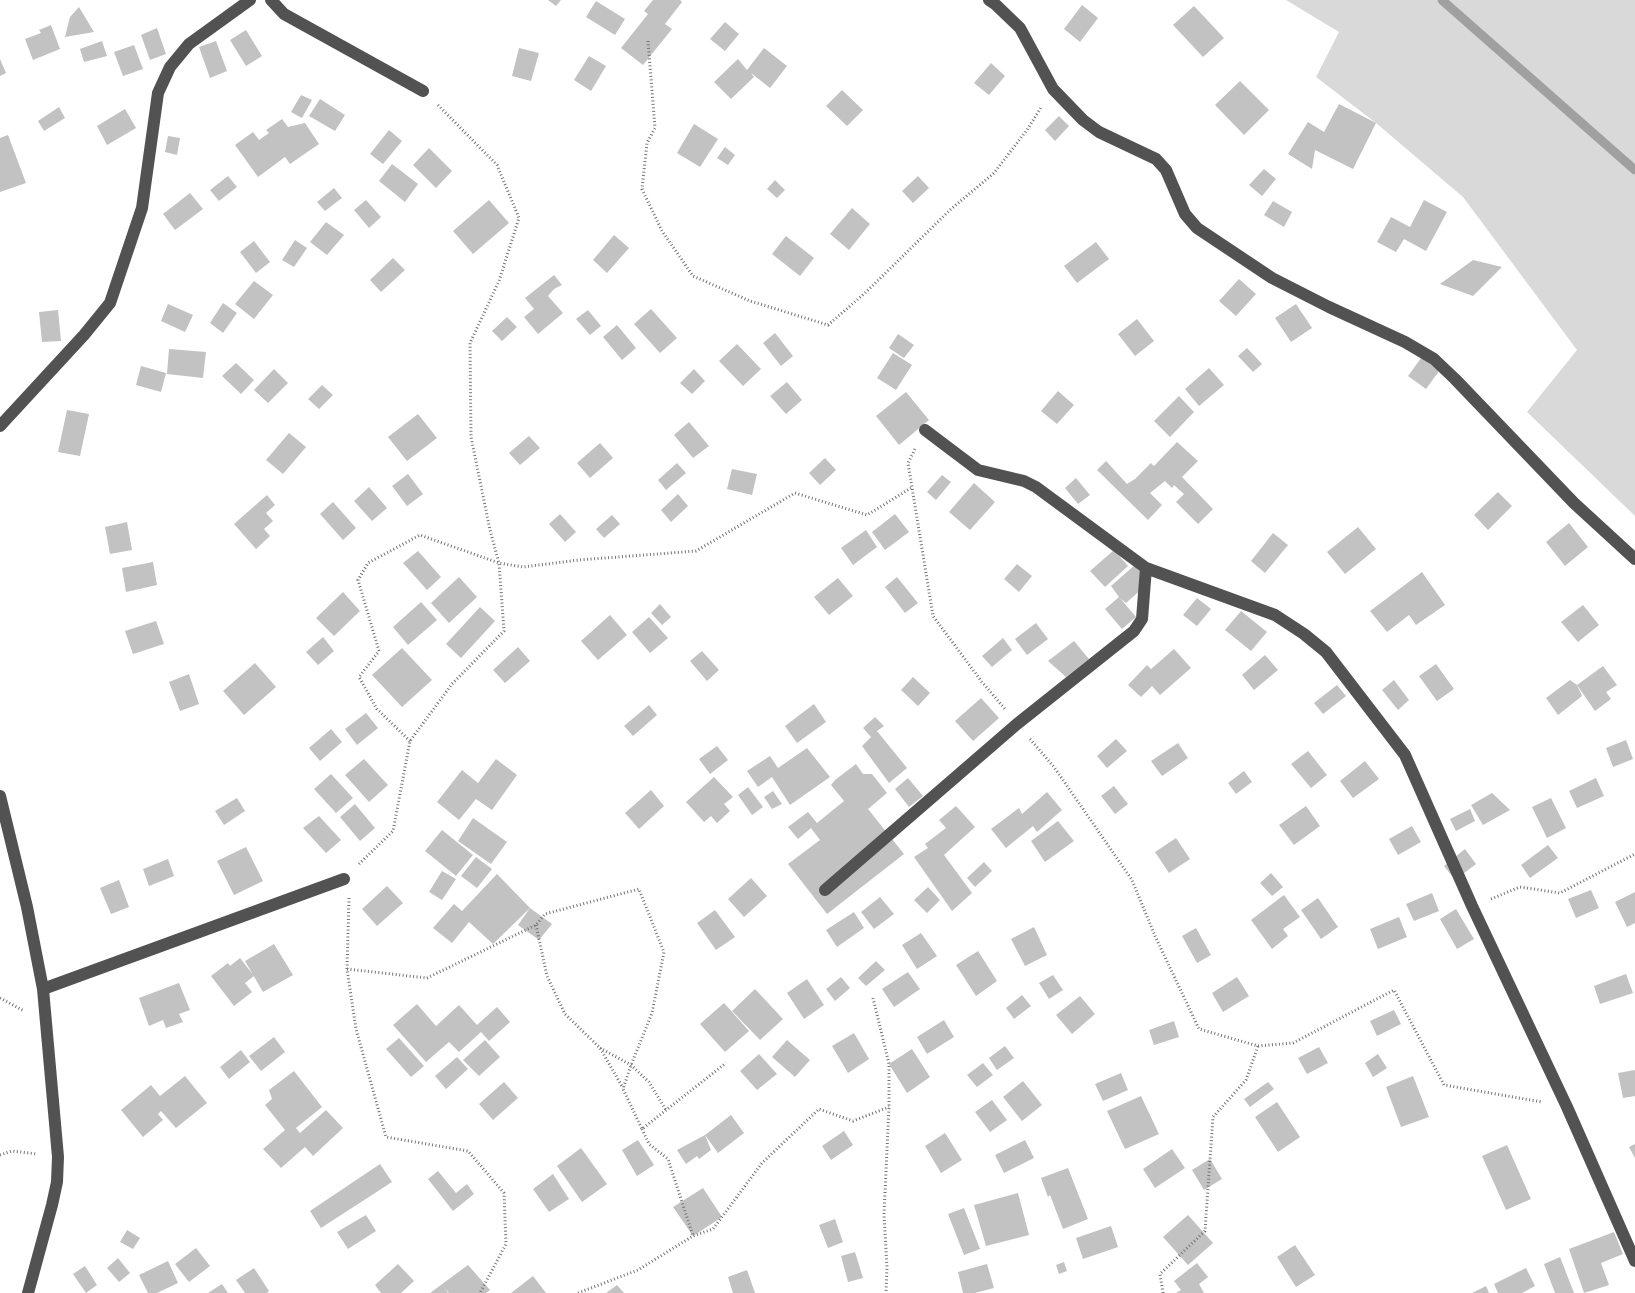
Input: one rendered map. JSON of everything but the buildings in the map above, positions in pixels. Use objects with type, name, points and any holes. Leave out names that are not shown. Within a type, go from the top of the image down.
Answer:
[{"type":"street","points":[[0,426],[84,335],[110,303],[142,208],[158,93],[170,67],[188,44],[250,0]]},
{"type":"street","points":[[271,0],[284,14],[423,91]]},
{"type":"street","points":[[989,0],[1020,28],[1053,89],[1083,120],[1099,132],[1156,158],[1166,170],[1186,214],[1197,228],[1272,278],[1405,342],[1434,359],[1574,503],[1635,559]]},
{"type":"street","points":[[925,430],[978,470],[1024,481],[1036,487],[1146,568],[1275,615],[1304,634],[1326,652],[1405,755],[1472,906],[1567,1107],[1635,1261]]},
{"type":"street","points":[[825,890],[1017,724],[1134,631],[1142,619],[1146,568]]},
{"type":"street","points":[[0,796],[27,907],[43,989],[58,1157],[57,1182],[52,1205],[28,1293]]},
{"type":"street","points":[[43,989],[344,879]]},
{"type":"path","points":[[648,41],[655,128],[647,143],[642,189],[662,231],[693,276],[750,300],[828,325],[864,294],[950,210],[994,173],[1027,130],[1053,89]]},
{"type":"path","points":[[423,91],[497,165],[519,218],[499,281],[470,344],[471,437],[490,530],[499,563],[504,631],[452,684],[410,741],[393,831],[344,879],[350,887],[347,970],[356,1029],[386,1138],[468,1151],[504,1193],[506,1244],[480,1293]]},
{"type":"path","points":[[925,430],[908,463],[933,616],[982,682],[1054,767],[1132,880],[1155,936],[1199,1029],[1258,1046],[1293,1043],[1394,990],[1444,1085],[1567,1107]]},
{"type":"path","points":[[410,741],[377,708],[359,676],[379,651],[358,580],[368,563],[420,535],[499,563],[523,567],[579,560],[696,551],[796,494],[867,515],[912,488]]},
{"type":"path","points":[[1472,906],[1520,887],[1560,893],[1635,854]]},
{"type":"path","points":[[347,970],[427,978],[536,925],[545,914],[639,889],[664,952],[652,1013],[623,1089]]},
{"type":"path","points":[[536,925],[547,976],[565,1014],[600,1048],[631,1065],[650,1082],[666,1110]]},
{"type":"path","points":[[873,998],[889,1064],[884,1214],[887,1267],[886,1293]]},
{"type":"path","points":[[1163,1293],[1160,1274],[1205,1232],[1213,1117],[1246,1080],[1258,1046]]},
{"type":"path","points":[[600,1048],[623,1089],[649,1144],[668,1159],[693,1236]]},
{"type":"path","points":[[642,1129],[726,1063]]},
{"type":"path","points":[[578,1293],[638,1270],[693,1236],[714,1229],[762,1162],[819,1109],[853,1121],[889,1107]]},
{"type":"path","points":[[0,1155],[12,1151],[58,1157]]},
{"type":"shaded area","points":[[1286,0],[1635,0],[1635,516],[1527,412],[1577,350],[1463,197],[1376,123],[1316,77],[1339,32]]},
{"type":"waterway","points":[[1442,0],[1635,170]]}]
